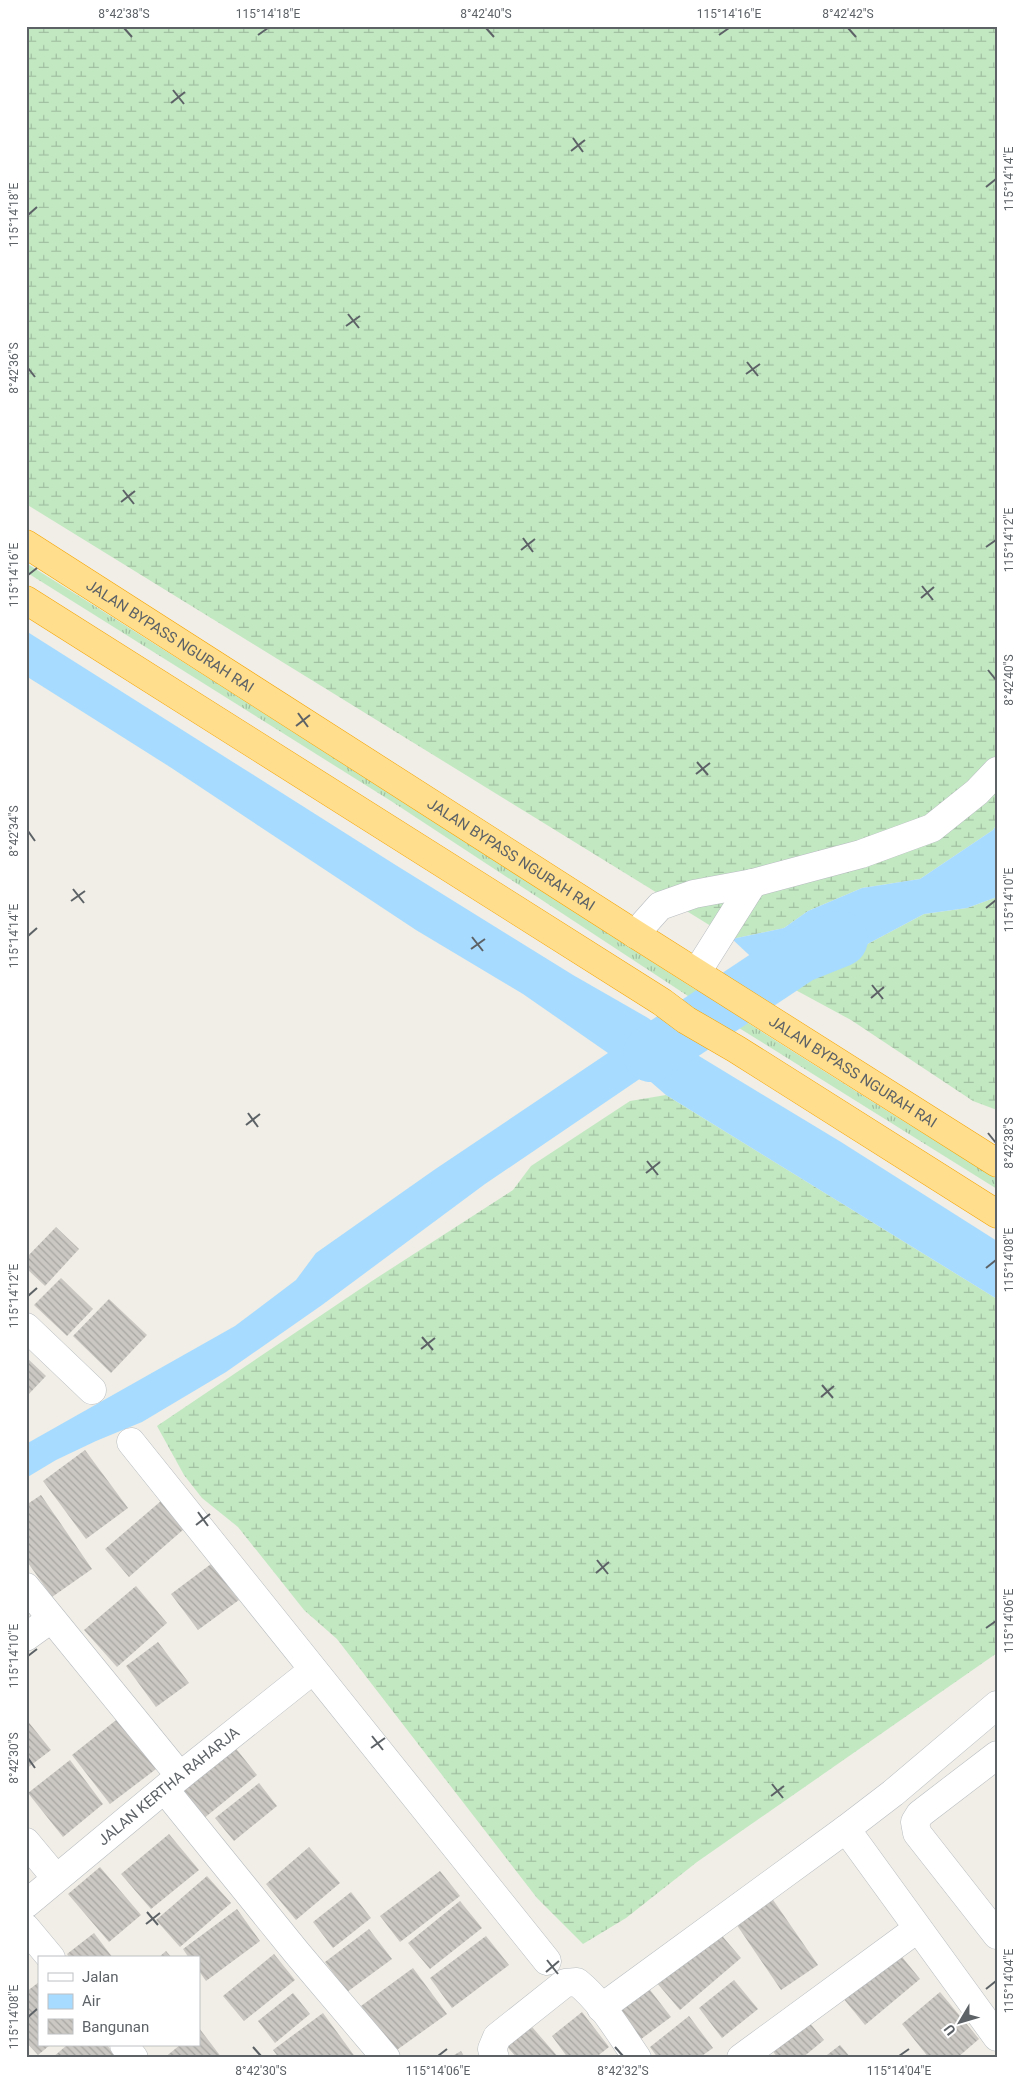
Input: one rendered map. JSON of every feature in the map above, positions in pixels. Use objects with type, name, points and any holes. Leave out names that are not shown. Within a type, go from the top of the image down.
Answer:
[{"type":"highway","name":"JALAN BYPASS NGURAH RAI","points":[[26,544],[997,1164]]},
{"type":"highway","points":[[26,600],[662,1002],[686,1020],[736,1049],[997,1214]]},
{"type":"street","points":[[635,934],[660,906],[694,894],[753,882],[861,854],[932,828],[976,792],[997,771]]},
{"type":"street","points":[[702,976],[753,882]]},
{"type":"street","points":[[26,1327],[92,1390]]},
{"type":"street","points":[[131,1442],[548,1961]]},
{"type":"street","points":[[26,1588],[173,1783],[297,1953],[386,2058]]},
{"type":"street","points":[[26,1637],[51,1620]]},
{"type":"street","name":"JALAN KERTHA RAHARJA","points":[[26,1904],[313,1670]]},
{"type":"street","points":[[601,2008],[846,1829],[893,1793],[997,1706]]},
{"type":"street","points":[[997,1755],[920,1814],[915,1822],[917,1833],[997,1935]]},
{"type":"street","points":[[846,1829],[997,2037]]},
{"type":"street","points":[[26,1842],[56,1878]]},
{"type":"street","points":[[26,1928],[49,1956]]},
{"type":"street","points":[[741,2058],[917,1929]]},
{"type":"street","points":[[495,2058],[492,2049],[497,2037],[565,1984],[577,1982],[586,1989],[637,2058]]},
{"type":"street","points":[[125,2046],[134,2058]]},
{"type":"green space","points":[[26,26],[997,26],[997,824],[993,830],[920,879],[862,888],[808,911],[784,928],[732,939],[26,504]]},
{"type":"green space","points":[[26,563],[753,1026],[997,1179],[997,1189],[691,998],[391,801],[26,572]]},
{"type":"green space","points":[[997,897],[997,1110],[973,1101],[851,1020],[790,987],[792,973],[803,966],[845,956],[924,914],[967,908]]},
{"type":"green space","points":[[666,1095],[997,1299],[997,1653],[697,1862],[626,1918],[583,1944],[537,1898],[337,1639],[304,1610],[238,1527],[202,1498],[184,1475],[157,1426],[372,1281],[513,1190],[531,1166],[630,1101]]},
{"type":"water","points":[[26,631],[394,864],[573,975],[648,1018],[694,1053],[841,1142],[997,1241],[997,1299],[666,1095],[644,1076],[485,1184],[322,1305],[226,1372],[142,1422],[56,1460],[26,1478],[26,1444],[235,1326],[296,1280],[316,1253],[434,1170],[608,1053],[523,994],[416,930],[170,767],[26,676]]},
{"type":"water","points":[[997,824],[997,897],[967,908],[924,914],[845,956],[803,966],[792,973],[790,987],[762,967],[732,939],[784,928],[808,911],[862,888],[920,879],[993,830]]},
{"type":"building","points":[[56,1227],[79,1249],[45,1286],[26,1268],[26,1258]]},
{"type":"building","points":[[61,1278],[93,1309],[67,1336],[34,1305]]},
{"type":"building","points":[[109,1299],[147,1335],[111,1373],[73,1336]]},
{"type":"building","points":[[26,1357],[46,1376],[26,1397]]},
{"type":"building","points":[[85,1450],[128,1508],[86,1539],[43,1481]]},
{"type":"building","points":[[41,1495],[92,1569],[52,1597],[26,1560],[26,1505]]},
{"type":"building","points":[[161,1501],[184,1529],[129,1577],[105,1549]]},
{"type":"building","points":[[211,1564],[239,1600],[198,1630],[171,1594]]},
{"type":"building","points":[[136,1586],[167,1623],[117,1667],[84,1630]]},
{"type":"building","points":[[158,1642],[189,1683],[156,1707],[126,1666]]},
{"type":"building","points":[[125,1713],[164,1763],[110,1804],[72,1755]]},
{"type":"building","points":[[26,1719],[51,1750],[26,1769]]},
{"type":"building","points":[[230,1741],[257,1775],[203,1819],[176,1785]]},
{"type":"building","points":[[70,1760],[103,1804],[63,1837],[28,1793]]},
{"type":"building","points":[[259,1783],[277,1806],[234,1841],[215,1818]]},
{"type":"building","points":[[169,1834],[199,1870],[151,1909],[121,1874]]},
{"type":"building","points":[[309,1847],[340,1883],[296,1920],[266,1884]]},
{"type":"building","points":[[100,1867],[141,1915],[109,1942],[68,1894]]},
{"type":"building","points":[[440,1871],[460,1896],[400,1942],[380,1916]]},
{"type":"building","points":[[207,1876],[231,1903],[180,1947],[156,1920]]},
{"type":"building","points":[[351,1892],[371,1918],[333,1948],[313,1922]]},
{"type":"building","points":[[769,1894],[818,1965],[781,1990],[732,1918]]},
{"type":"building","points":[[460,1901],[482,1928],[430,1969],[408,1943]]},
{"type":"building","points":[[237,1909],[260,1941],[206,1981],[200,1972],[200,1956],[188,1956],[183,1949]]},
{"type":"building","points":[[369,1929],[392,1959],[347,1992],[325,1962]]},
{"type":"building","points":[[718,1931],[741,1958],[680,2010],[657,1983]]},
{"type":"building","points":[[94,1933],[111,1956],[68,1956],[67,1954]]},
{"type":"building","points":[[486,1936],[509,1965],[452,2008],[430,1978]]},
{"type":"building","points":[[166,1951],[170,1956],[160,1956]]},
{"type":"building","points":[[898,1952],[920,1979],[865,2025],[843,1998]]},
{"type":"building","points":[[274,1954],[295,1980],[244,2021],[223,1996]]},
{"type":"building","points":[[413,1968],[447,2014],[394,2052],[361,2006]]},
{"type":"building","points":[[734,1980],[758,2009],[722,2038],[699,2008]]},
{"type":"building","points":[[38,1983],[38,2046],[49,2046],[38,2055],[26,2042],[26,1992]]},
{"type":"building","points":[[647,1986],[671,2017],[637,2042],[614,2011]]},
{"type":"building","points":[[940,1992],[979,2039],[957,2058],[929,2058],[902,2024]]},
{"type":"building","points":[[293,1993],[310,2014],[275,2043],[258,2021]]},
{"type":"building","points":[[582,2012],[609,2047],[595,2058],[568,2058],[552,2036]]},
{"type":"building","points":[[323,2013],[356,2058],[279,2058],[273,2050]]},
{"type":"building","points":[[803,2015],[824,2040],[802,2058],[778,2058],[768,2045]]},
{"type":"building","points":[[689,2016],[713,2048],[699,2058],[658,2058],[650,2047]]},
{"type":"building","points":[[526,2020],[559,2058],[517,2058],[502,2041]]},
{"type":"building","points":[[200,2029],[222,2058],[164,2058],[179,2046],[200,2046]]},
{"type":"building","points":[[840,2045],[851,2058],[823,2058]]},
{"type":"building","points":[[66,2046],[108,2046],[117,2058],[52,2058]]},
{"type":"building","points":[[461,2051],[465,2058],[449,2058]]},
{"type":"waterway","points":[[651,1054],[800,955],[840,939]]}]
